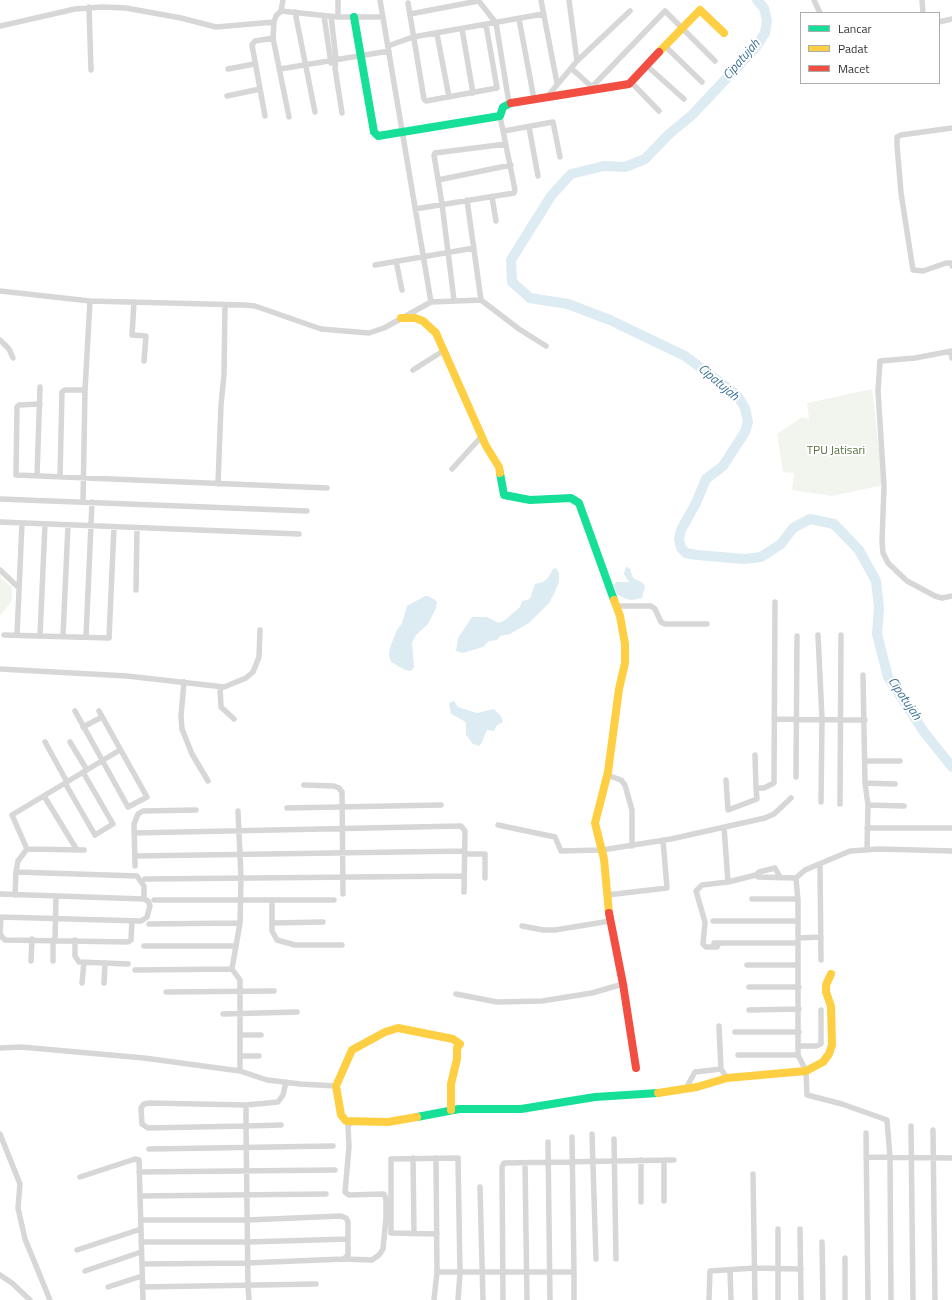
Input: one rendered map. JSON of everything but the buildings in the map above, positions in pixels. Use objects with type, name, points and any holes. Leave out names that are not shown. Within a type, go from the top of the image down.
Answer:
[{"type":"street","points":[[338,0],[338,17]]},
{"type":"street","points":[[380,0],[403,133],[422,257],[431,302]]},
{"type":"street","points":[[541,0],[557,83]]},
{"type":"street","points":[[569,0],[577,61]]},
{"type":"street","points":[[814,0],[820,12]]},
{"type":"street","points":[[922,0],[923,12]]},
{"type":"street","points":[[282,1],[281,11],[276,16],[274,22],[273,38],[289,117]]},
{"type":"street","points":[[410,14],[478,1],[496,23],[509,103]]},
{"type":"street","points":[[408,3],[424,100],[427,101],[473,94],[496,89],[498,87],[486,26]]},
{"type":"street","points":[[0,26],[46,14],[89,7],[126,8],[181,18],[216,27],[274,22]]},
{"type":"street","points":[[89,7],[91,70]]},
{"type":"street","points":[[547,97],[557,83],[577,61],[630,10]]},
{"type":"street","points":[[591,88],[665,10],[715,61]]},
{"type":"street","points":[[415,209],[515,193],[511,165],[500,116],[503,107],[509,103],[591,88],[624,85],[631,82],[697,13],[702,10],[724,33]]},
{"type":"street","points":[[281,11],[338,17],[382,17]]},
{"type":"street","points":[[295,12],[304,64],[315,112]]},
{"type":"street","points":[[280,69],[361,56],[388,48],[413,37],[486,26],[543,14]]},
{"type":"street","points":[[324,16],[335,68],[342,113]]},
{"type":"street","points":[[331,16],[333,60]]},
{"type":"street","points":[[354,17],[375,134],[378,136],[403,133],[500,116]]},
{"type":"street","points":[[519,19],[534,99]]},
{"type":"street","points":[[940,22],[952,19]]},
{"type":"street","points":[[462,29],[473,94]]},
{"type":"street","points":[[437,34],[449,97]]},
{"type":"street","points":[[265,116],[254,64],[253,43],[273,38]]},
{"type":"street","points":[[665,46],[702,82]]},
{"type":"street","points":[[228,69],[254,64]]},
{"type":"street","points":[[647,66],[684,99]]},
{"type":"street","points":[[571,68],[591,88]]},
{"type":"street","points":[[631,82],[659,111]]},
{"type":"street","points":[[227,96],[260,89]]},
{"type":"street","points":[[504,132],[554,122],[560,157]]},
{"type":"street","points":[[529,127],[538,176]]},
{"type":"street","points":[[952,128],[901,135],[897,137],[902,201],[913,270],[923,271],[946,263],[951,263],[952,266]]},
{"type":"street","points":[[454,300],[449,252],[434,157],[436,154],[506,144]]},
{"type":"street","points":[[438,180],[511,165]]},
{"type":"street","points":[[492,197],[496,221]]},
{"type":"street","points":[[467,200],[482,300]]},
{"type":"street","points":[[375,265],[474,248]]},
{"type":"street","points":[[396,261],[402,290]]},
{"type":"street","points":[[0,291],[90,302],[255,306],[305,325],[336,331],[374,332],[431,302],[482,300],[519,329],[546,346]]},
{"type":"street","points":[[83,502],[85,390],[90,302]]},
{"type":"street","points":[[134,302],[132,335],[146,336],[144,361]]},
{"type":"street","points":[[218,484],[221,405],[224,375],[225,305]]},
{"type":"street","points":[[401,318],[418,319],[429,325],[436,333],[482,436],[499,467],[504,496],[530,500],[571,498],[579,503],[617,606],[623,628],[626,655],[607,775],[595,820],[602,850],[610,921],[623,984],[636,1068]]},
{"type":"street","points":[[0,340],[9,349],[13,358]]},
{"type":"street","points":[[413,370],[443,351]]},
{"type":"street","points":[[952,358],[951,351],[915,358],[880,361],[878,397],[884,486],[883,553],[888,563],[907,581],[939,597],[952,596]]},
{"type":"street","points":[[37,476],[40,387]]},
{"type":"street","points":[[60,477],[62,392],[65,390],[85,390]]},
{"type":"street","points":[[40,404],[18,405],[15,474],[326,488]]},
{"type":"street","points":[[452,469],[482,436]]},
{"type":"street","points":[[0,499],[307,511]]},
{"type":"street","points":[[86,637],[92,502]]},
{"type":"street","points":[[0,522],[299,534]]},
{"type":"street","points":[[17,635],[22,523]]},
{"type":"street","points":[[40,636],[45,524]]},
{"type":"street","points":[[63,636],[68,525]]},
{"type":"street","points":[[4,635],[63,636],[105,639],[110,637],[114,527]]},
{"type":"street","points":[[136,590],[137,528]]},
{"type":"street","points":[[0,570],[19,588]]},
{"type":"street","points":[[756,788],[764,788],[774,783],[775,602]]},
{"type":"street","points":[[617,606],[652,606],[661,622],[665,624],[707,624]]},
{"type":"street","points":[[0,669],[127,676],[224,687],[241,680],[252,672],[259,657],[260,630]]},
{"type":"street","points":[[818,635],[822,720],[821,802]]},
{"type":"street","points":[[840,804],[841,635]]},
{"type":"street","points":[[796,777],[795,723],[797,719],[797,636]]},
{"type":"street","points":[[863,676],[866,760],[865,783],[868,805],[867,850]]},
{"type":"street","points":[[184,682],[181,716],[182,729],[192,754],[208,781]]},
{"type":"street","points":[[220,687],[221,707],[234,719]]},
{"type":"street","points":[[75,711],[128,807],[146,797],[99,711]]},
{"type":"street","points":[[84,727],[102,717]]},
{"type":"street","points":[[774,719],[865,720]]},
{"type":"street","points":[[45,742],[95,835],[113,824],[70,742]]},
{"type":"street","points":[[27,849],[12,815],[120,750]]},
{"type":"street","points":[[726,780],[728,810],[757,800],[755,755]]},
{"type":"street","points":[[866,760],[900,761]]},
{"type":"street","points":[[607,775],[621,780],[625,785],[632,810],[632,846]]},
{"type":"street","points":[[865,783],[895,784]]},
{"type":"street","points":[[304,785],[324,785],[339,788],[342,792],[343,894]]},
{"type":"street","points":[[44,796],[77,850]]},
{"type":"street","points":[[498,825],[555,837],[561,851],[602,850],[632,846],[765,818],[774,814],[791,798]]},
{"type":"street","points":[[286,808],[442,805]]},
{"type":"street","points":[[868,805],[904,806]]},
{"type":"street","points":[[134,866],[135,818],[143,811],[196,810]]},
{"type":"street","points":[[238,811],[241,878],[240,923],[232,969],[240,980],[238,1013],[240,1035],[240,1071]]},
{"type":"street","points":[[134,832],[239,832],[460,826],[465,831],[464,892]]},
{"type":"street","points":[[724,827],[728,882]]},
{"type":"street","points":[[868,828],[952,828]]},
{"type":"street","points":[[607,895],[667,888],[662,840]]},
{"type":"street","points":[[27,849],[84,850]]},
{"type":"street","points":[[15,895],[18,861],[27,849]]},
{"type":"street","points":[[756,875],[796,878],[802,872],[850,851],[952,850]]},
{"type":"street","points":[[135,856],[464,852],[486,854],[485,878]]},
{"type":"street","points":[[820,864],[821,960]]},
{"type":"street","points":[[780,878],[775,868],[759,872],[756,875],[728,882],[702,886],[696,891],[705,922],[703,944],[706,947],[716,947],[716,943],[798,940],[821,937]]},
{"type":"street","points":[[16,872],[137,876],[144,886],[144,899]]},
{"type":"street","points":[[144,879],[464,876]]},
{"type":"street","points":[[796,878],[798,899],[799,987],[798,1055],[806,1071],[808,1097],[842,1104],[886,1119],[888,1124],[890,1157],[890,1300]]},
{"type":"street","points":[[0,894],[144,899],[148,901],[150,906],[147,917],[141,921],[0,917],[0,933],[3,939],[128,942],[131,940],[132,921]]},
{"type":"street","points":[[53,961],[56,896]]},
{"type":"street","points":[[752,898],[798,899]]},
{"type":"street","points":[[154,900],[334,900]]},
{"type":"street","points":[[272,900],[272,931],[275,938],[286,944],[342,945]]},
{"type":"street","points":[[522,926],[543,930],[555,930],[610,921]]},
{"type":"street","points":[[713,921],[798,922]]},
{"type":"street","points":[[272,923],[323,922]]},
{"type":"street","points":[[149,924],[240,923]]},
{"type":"street","points":[[31,961],[32,940]]},
{"type":"street","points":[[75,940],[76,959],[79,962],[128,964]]},
{"type":"street","points":[[144,946],[235,946]]},
{"type":"street","points":[[82,983],[84,962]]},
{"type":"street","points":[[104,984],[105,963]]},
{"type":"street","points":[[747,965],[798,965]]},
{"type":"street","points":[[135,970],[232,969]]},
{"type":"street","points":[[451,1110],[451,1084],[457,1059],[457,1048],[460,1044],[453,1039],[410,1029],[398,1028],[385,1032],[352,1050],[336,1086],[342,1117],[351,1123],[400,1120],[469,1108],[521,1109],[595,1097],[685,1090],[727,1078],[806,1071],[823,1062],[829,1054],[832,1045],[831,1006],[826,992],[826,985],[831,974]]},
{"type":"street","points":[[456,994],[497,1002],[542,1001],[592,993],[623,984]]},
{"type":"street","points":[[749,987],[799,987]]},
{"type":"street","points":[[166,992],[239,990],[274,991]]},
{"type":"street","points":[[749,1010],[799,1009]]},
{"type":"street","points":[[799,1046],[816,1046],[822,1044],[821,1010]]},
{"type":"street","points":[[223,1014],[297,1012]]},
{"type":"street","points":[[719,1026],[721,1069],[727,1078]]},
{"type":"street","points":[[735,1032],[799,1032]]},
{"type":"street","points":[[240,1035],[261,1035]]},
{"type":"street","points":[[0,1048],[21,1047],[144,1058],[240,1071],[267,1080],[336,1086]]},
{"type":"street","points":[[738,1055],[798,1055]]},
{"type":"street","points":[[240,1056],[259,1056]]},
{"type":"street","points":[[685,1090],[695,1072],[721,1069]]},
{"type":"street","points":[[282,1125],[148,1128],[142,1124],[140,1109],[144,1104],[150,1103],[246,1105],[278,1102],[283,1095],[286,1082]]},
{"type":"street","points":[[246,1105],[249,1300]]},
{"type":"street","points":[[142,1264],[248,1263],[344,1259],[372,1260],[383,1250],[386,1199],[384,1194],[349,1195],[344,1192],[349,1147],[348,1125],[351,1123]]},
{"type":"street","points":[[911,1126],[913,1300]]},
{"type":"street","points":[[933,1130],[935,1300]]},
{"type":"street","points":[[866,1133],[868,1300]]},
{"type":"street","points":[[0,1134],[20,1184],[18,1208],[25,1239],[49,1300]]},
{"type":"street","points":[[592,1134],[596,1258]]},
{"type":"street","points":[[572,1137],[571,1162],[574,1300]]},
{"type":"street","points":[[614,1139],[616,1161],[616,1259]]},
{"type":"street","points":[[548,1142],[550,1300]]},
{"type":"street","points":[[149,1149],[333,1146]]},
{"type":"street","points":[[866,1157],[952,1158]]},
{"type":"street","points":[[413,1158],[414,1233]]},
{"type":"street","points":[[434,1300],[437,1272],[436,1158]]},
{"type":"street","points":[[437,1234],[391,1233],[391,1159],[458,1158],[460,1273],[458,1300]]},
{"type":"street","points":[[80,1177],[137,1159],[139,1160],[142,1300]]},
{"type":"street","points":[[641,1160],[641,1202]]},
{"type":"street","points":[[664,1160],[664,1201]]},
{"type":"street","points":[[503,1300],[502,1165],[506,1163],[674,1160]]},
{"type":"street","points":[[525,1163],[527,1300]]},
{"type":"street","points":[[139,1172],[335,1170]]},
{"type":"street","points":[[753,1174],[755,1300]]},
{"type":"street","points":[[480,1187],[483,1300]]},
{"type":"street","points":[[140,1196],[326,1194]]},
{"type":"street","points":[[140,1220],[247,1220],[341,1216],[346,1218],[348,1222],[348,1255],[344,1259]]},
{"type":"street","points":[[800,1229],[801,1300]]},
{"type":"street","points":[[77,1250],[141,1230]]},
{"type":"street","points":[[778,1230],[778,1300]]},
{"type":"street","points":[[141,1242],[247,1242],[348,1239]]},
{"type":"street","points":[[822,1242],[823,1300]]},
{"type":"street","points":[[85,1271],[141,1252]]},
{"type":"street","points":[[845,1258],[845,1300]]},
{"type":"street","points":[[710,1300],[709,1272],[754,1268],[801,1269]]},
{"type":"street","points":[[730,1270],[731,1300]]},
{"type":"street","points":[[437,1272],[574,1272]]},
{"type":"street","points":[[0,1275],[12,1283],[30,1300]]},
{"type":"street","points":[[108,1286],[142,1276]]},
{"type":"street","points":[[142,1287],[316,1284]]},
{"type":"green space","name":"TPU Jatisari","points":[[872,389],[883,485],[832,496],[792,490],[794,473],[783,472],[777,434],[802,417],[809,419],[807,403]]},
{"type":"green space","points":[[0,573],[1,578],[12,587],[12,601],[0,616]]},
{"type":"shaded area","points":[[626,566],[630,569],[633,578],[643,583],[645,586],[642,598],[632,600],[626,599],[618,595],[615,589],[614,585],[616,582],[629,582],[624,574]]},
{"type":"shaded area","points":[[556,568],[559,573],[559,582],[554,594],[549,603],[529,623],[510,634],[500,636],[497,640],[489,641],[483,647],[463,653],[456,651],[458,638],[472,617],[487,617],[499,623],[505,620],[520,607],[522,601],[530,599],[535,584],[543,582],[548,578],[553,569]]},
{"type":"shaded area","points":[[425,596],[428,596],[437,602],[436,608],[428,624],[416,635],[412,643],[414,667],[411,671],[405,670],[391,662],[389,655],[390,647],[397,630],[402,623],[407,606]]},
{"type":"shaded area","points":[[454,701],[458,707],[477,713],[494,709],[501,716],[503,722],[497,725],[494,731],[487,730],[479,746],[473,744],[466,735],[466,723],[451,714],[449,703]]},
{"type":"waterway","name":"Cipatujah","points":[[757,0],[764,8],[767,21],[765,33],[756,47],[692,115],[668,135],[645,159],[625,167],[604,166],[571,174],[551,196],[511,260],[512,282],[530,298],[568,304],[610,320],[685,356],[737,395],[745,408],[748,422],[745,432],[723,466],[706,479],[696,503],[681,530],[679,539],[681,548],[686,553],[697,555],[744,559],[761,557],[781,544],[793,528],[810,519],[834,524],[859,550],[876,581],[879,608],[877,634],[888,677],[924,732],[952,767]]},
{"type":"traffic: fast","points":[[354,17],[374,132],[378,136],[500,116],[503,107],[511,103]]},
{"type":"traffic: fast","points":[[500,473],[504,495],[530,500],[571,498],[579,503],[614,600]]},
{"type":"traffic: fast","points":[[417,1117],[459,1109],[521,1109],[595,1097],[658,1093]]},
{"type":"traffic: slow","points":[[659,52],[700,10],[724,33]]},
{"type":"traffic: slow","points":[[401,318],[415,318],[423,321],[436,333],[486,446],[499,467],[500,473]]},
{"type":"traffic: slow","points":[[609,913],[604,859],[595,823],[608,772],[619,689],[625,663],[625,644],[620,616],[614,600]]},
{"type":"traffic: slow","points":[[658,1093],[697,1087],[727,1078],[806,1071],[823,1062],[829,1054],[832,1045],[831,1006],[826,992],[826,985],[831,974]]},
{"type":"traffic: slow","points":[[417,1117],[388,1122],[346,1121],[341,1115],[336,1086],[352,1050],[385,1032],[398,1028],[453,1039],[460,1044],[457,1048],[457,1059],[451,1084],[451,1110]]},
{"type":"traffic: jam","points":[[511,103],[629,84],[659,52]]},
{"type":"traffic: jam","points":[[609,913],[623,984],[636,1068]]}]
